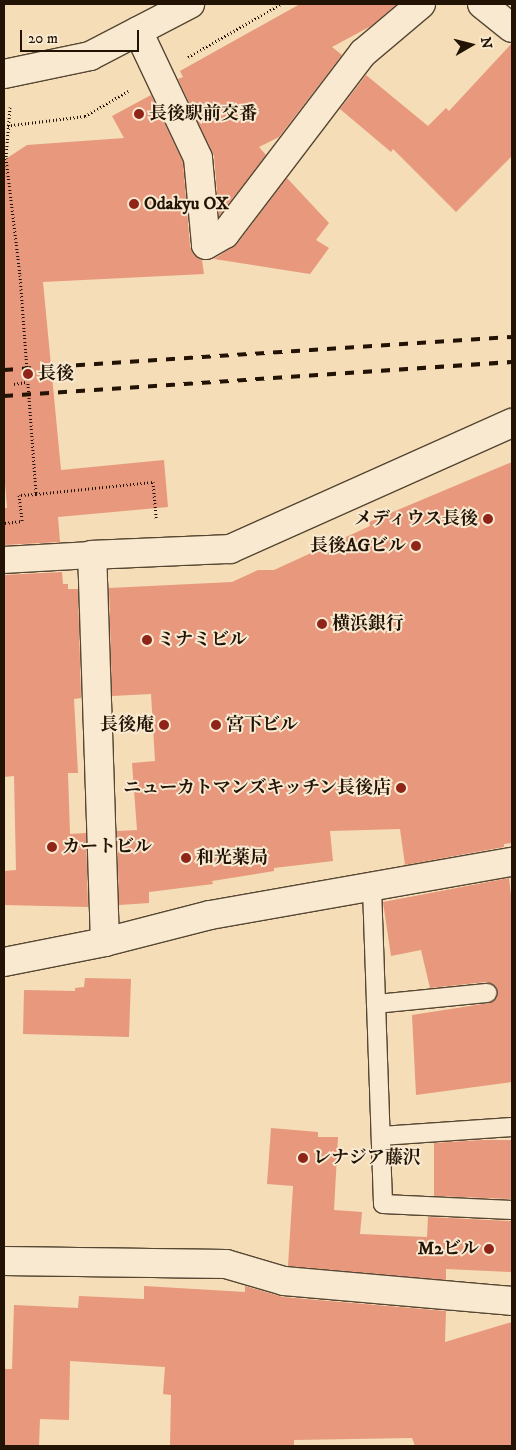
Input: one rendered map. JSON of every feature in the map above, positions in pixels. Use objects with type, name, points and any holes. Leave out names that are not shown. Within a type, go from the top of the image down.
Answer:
[{"type":"street","points":[[4,74],[90,56],[190,4]]},
{"type":"street","points":[[138,31],[198,158],[206,245],[225,234],[363,53],[420,4]]},
{"type":"street","points":[[482,4],[512,28]]},
{"type":"street","points":[[4,560],[92,554],[230,549],[512,423]]},
{"type":"street","points":[[92,554],[105,942]]},
{"type":"street","points":[[4,962],[105,942],[210,915],[512,862]]},
{"type":"street","points":[[4,1260],[226,1264],[284,1281],[512,1301]]},
{"type":"lane","points":[[372,888],[383,1204],[512,1210]]},
{"type":"lane","points":[[376,1004],[487,993]]},
{"type":"lane","points":[[381,1136],[512,1127]]},
{"type":"path","points":[[6,158],[20,275],[36,494]]},
{"type":"path","points":[[14,384],[28,382]]},
{"type":"path","points":[[4,523],[22,521],[19,495],[153,482],[159,552]]},
{"type":"building","points":[[300,4],[397,4],[371,26],[332,47],[342,55],[279,137],[259,147],[266,155],[219,216],[214,156],[178,79],[183,77],[180,71]]},
{"type":"building","points":[[512,43],[512,156],[456,212],[393,149],[391,152],[340,109],[366,75],[428,126],[446,108],[449,111]]},
{"type":"building","points":[[151,95],[183,162],[190,246],[193,254],[202,260],[204,274],[43,282],[61,470],[164,460],[168,507],[58,517],[60,542],[4,545],[4,508],[7,508],[4,471],[4,160],[27,145],[124,138],[112,116]]},
{"type":"building","points":[[287,178],[329,223],[316,240],[329,248],[310,274],[214,259],[237,244]]},
{"type":"building","points":[[512,462],[512,843],[504,844],[504,847],[405,865],[400,829],[330,831],[333,861],[274,868],[274,871],[212,881],[213,884],[149,892],[149,903],[119,905],[117,831],[137,830],[132,763],[155,761],[151,694],[112,696],[109,588],[232,582],[258,570],[274,570],[370,526],[369,522]]},
{"type":"building","points":[[62,572],[63,584],[68,584],[68,589],[78,589],[81,698],[74,699],[78,773],[68,773],[70,834],[86,833],[88,907],[4,905],[4,871],[16,870],[14,776],[4,777],[4,575]]},
{"type":"building","points":[[509,878],[512,904],[512,1082],[416,1095],[412,1015],[489,1003],[496,998],[497,991],[492,984],[486,982],[430,988],[421,950],[391,956],[383,902]]},
{"type":"building","points":[[85,978],[131,979],[129,1037],[23,1034],[24,990],[75,991],[75,988],[84,987]]},
{"type":"building","points":[[271,1128],[318,1132],[318,1137],[338,1137],[334,1210],[362,1212],[360,1234],[427,1237],[428,1217],[512,1221],[512,1272],[446,1269],[446,1280],[288,1266],[293,1186],[267,1184]]},
{"type":"building","points":[[512,1140],[512,1199],[434,1196],[434,1143]]},
{"type":"building","points":[[144,1286],[245,1292],[245,1286],[283,1297],[446,1311],[445,1342],[512,1322],[512,1446],[415,1446],[412,1438],[294,1440],[294,1446],[170,1446],[171,1395],[163,1394],[165,1367],[70,1361],[69,1420],[40,1419],[39,1446],[4,1446],[4,1369],[12,1369],[14,1305],[78,1308],[79,1296],[144,1299]]},
{"type":"railway","points":[[4,370],[512,337]]},
{"type":"railway","points":[[4,396],[512,362]]},
{"type":"place","name":"長後駅前交番","points":[[139,114]]},
{"type":"place","name":"Odakyu OX","points":[[134,204]]},
{"type":"place","name":"長後","points":[[28,374]]},
{"type":"place","name":"メディウス長後","points":[[488,519]]},
{"type":"place","name":"長後AGビル","points":[[416,546]]},
{"type":"place","name":"横浜銀行","points":[[322,624]]},
{"type":"place","name":"ミナミビル","points":[[147,640]]},
{"type":"place","name":"長後庵","points":[[164,725]]},
{"type":"place","name":"宮下ビル","points":[[216,725]]},
{"type":"place","name":"ニューカトマンズキッチン長後店","points":[[401,788]]},
{"type":"place","name":"カートビル","points":[[52,847]]},
{"type":"place","name":"和光薬局","points":[[186,858]]},
{"type":"place","name":"レナジア藤沢","points":[[303,1158]]},
{"type":"place","name":"M2ビル","points":[[489,1249]]}]
